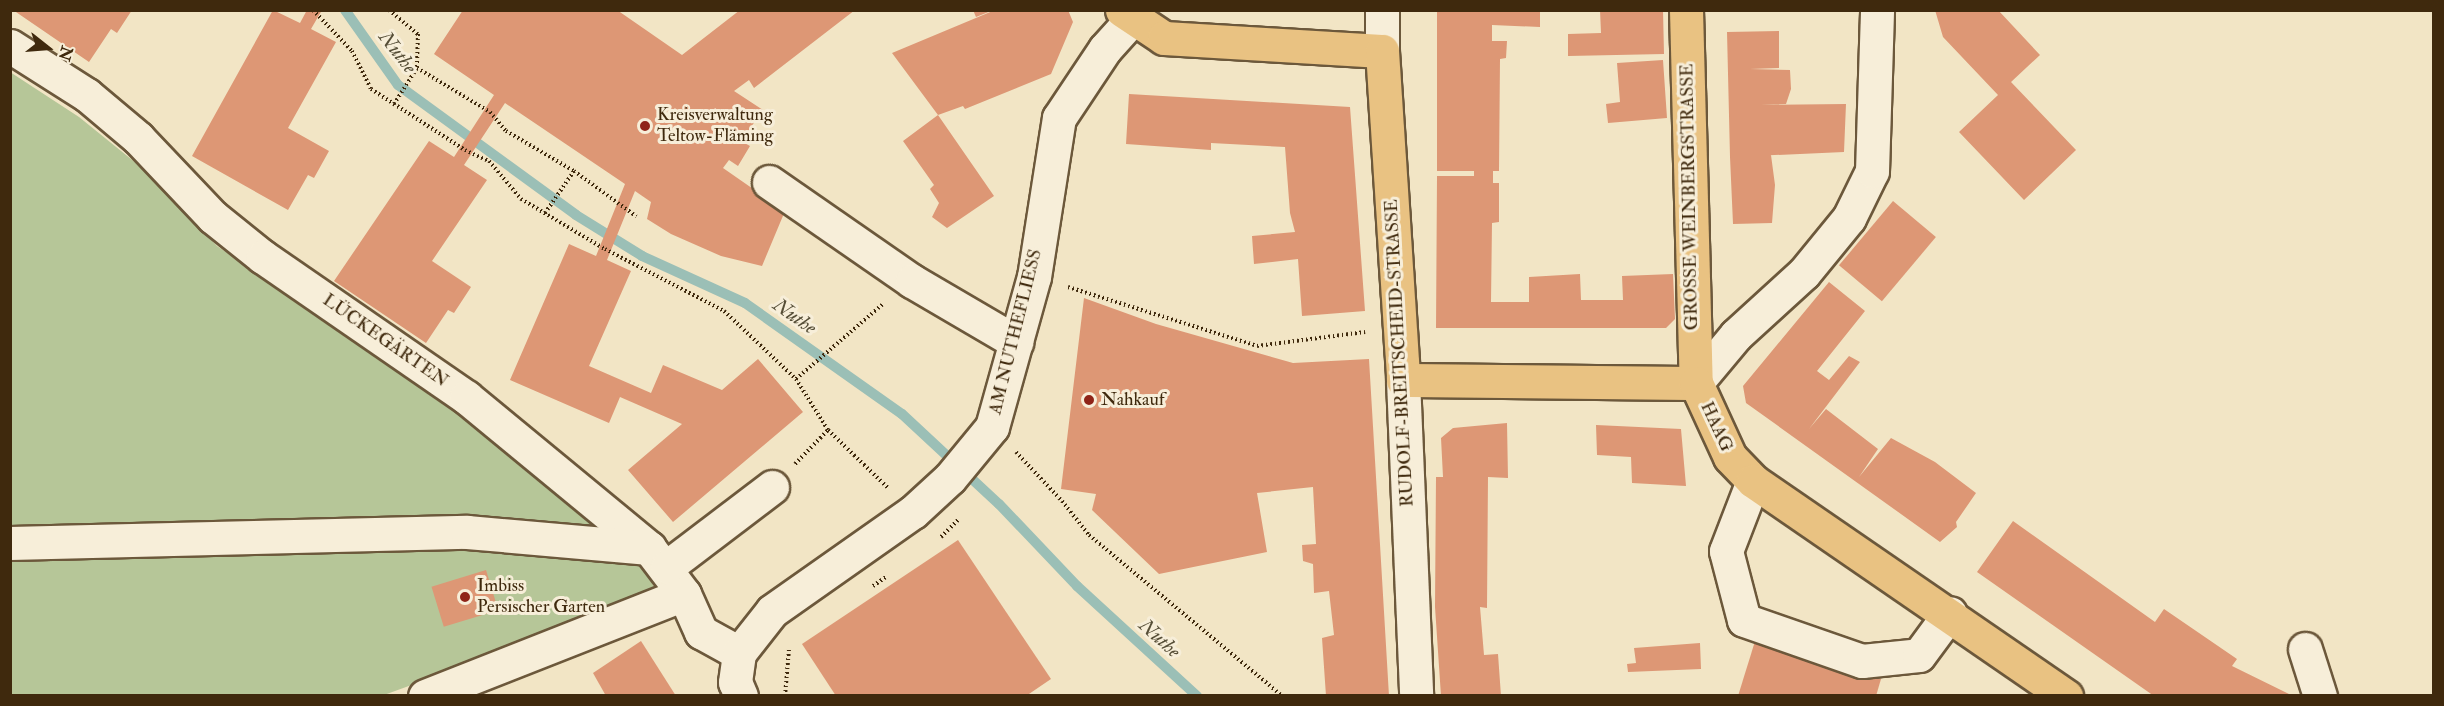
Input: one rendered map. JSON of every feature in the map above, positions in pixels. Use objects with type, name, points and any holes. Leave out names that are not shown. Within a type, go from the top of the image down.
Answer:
[{"type":"main road","name":"GROSSE WEINBERGSTRASSE","points":[[1686,10],[1695,383]]},
{"type":"main road","points":[[1126,15],[1164,38],[1382,51]]},
{"type":"main road","name":"RUDOLF-BREITSCHEID-STRASSE","points":[[1382,51],[1403,380]]},
{"type":"main road","name":"HAAG","points":[[1403,380],[1695,383],[1730,457],[1753,481],[1950,614],[2066,696]]},
{"type":"street","name":"RUDOLF-BREITSCHEID-STRASSE","points":[[1382,10],[1382,51]]},
{"type":"street","points":[[1695,383],[1736,335],[1804,273],[1849,218],[1867,181],[1872,160],[1877,10]]},
{"type":"street","name":"AM NUTHEFLIESS","points":[[739,653],[772,611],[913,512],[951,478],[985,435],[1016,342],[1034,277],[1059,118],[1126,15]]},
{"type":"street","name":"LÜCKEGÄRTEN","points":[[10,46],[87,95],[138,138],[213,216],[263,257],[466,397],[658,558],[684,594],[701,632],[739,653]]},
{"type":"street","points":[[769,182],[912,281],[1016,342]]},
{"type":"street","name":"RUDOLF-BREITSCHEID-STRASSE","points":[[1403,380],[1416,696]]},
{"type":"street","points":[[1753,481],[1726,551],[1744,620],[1862,661],[1919,655],[1950,614]]},
{"type":"street","points":[[10,543],[467,532],[658,558],[772,487]]},
{"type":"street","points":[[425,696],[684,594]]},
{"type":"street","points":[[2306,649],[2320,696]]},
{"type":"street","points":[[739,653],[735,682],[741,696]]},
{"type":"path","points":[[313,10],[352,51],[371,89],[489,161],[521,199],[724,311],[796,379],[828,430],[913,512]]},
{"type":"path","points":[[389,10],[418,34],[417,68],[394,104]]},
{"type":"path","points":[[417,68],[490,112],[506,130],[574,171],[636,216]]},
{"type":"path","points":[[545,213],[574,171]]},
{"type":"path","points":[[796,379],[839,338],[912,281]]},
{"type":"path","points":[[1064,286],[1257,346],[1400,328]]},
{"type":"path","points":[[772,487],[828,430]]},
{"type":"path","points":[[985,435],[1062,501],[1089,535],[1282,696]]},
{"type":"path","points":[[938,540],[955,527],[960,516]]},
{"type":"path","points":[[867,590],[894,571]]},
{"type":"path","points":[[785,696],[784,673],[789,646],[795,639]]},
{"type":"green space","points":[[10,72],[79,117],[147,172],[217,246],[441,398],[608,533],[650,575],[656,596],[384,695],[11,695]]},
{"type":"building","points":[[13,10],[132,10],[117,33],[111,29],[89,62]]},
{"type":"building","points":[[273,10],[300,23],[307,10],[322,10],[311,29],[336,42],[288,128],[329,151],[314,178],[308,175],[288,210],[192,156]]},
{"type":"building","points":[[463,10],[617,10],[682,55],[740,10],[855,10],[754,88],[749,80],[734,91],[763,110],[741,141],[750,146],[738,166],[729,160],[723,168],[785,211],[762,266],[721,256],[671,234],[647,219],[651,202],[635,191],[607,260],[631,271],[589,366],[651,393],[663,365],[722,390],[758,359],[803,412],[673,522],[628,470],[682,424],[620,397],[609,423],[510,380],[569,244],[596,256],[625,184],[505,103],[464,165],[487,180],[432,261],[471,287],[454,313],[448,310],[426,343],[334,281],[429,141],[454,157],[494,95],[434,54]]},
{"type":"building","points":[[973,10],[991,10],[991,11],[976,17]]},
{"type":"building","points":[[995,10],[1068,10],[1073,22],[1051,74],[965,109],[963,106],[938,115],[892,53]]},
{"type":"building","points":[[1437,10],[1540,10],[1540,27],[1492,25],[1492,41],[1507,41],[1506,58],[1500,59],[1499,171],[1493,171],[1493,183],[1499,183],[1499,222],[1492,223],[1491,302],[1529,302],[1529,277],[1580,274],[1581,300],[1623,300],[1622,276],[1673,274],[1675,319],[1666,328],[1436,328],[1437,176],[1474,176],[1474,171],[1437,171]]},
{"type":"building","points":[[1600,10],[1663,10],[1664,54],[1568,56],[1568,34],[1601,33]]},
{"type":"building","points":[[1935,10],[1998,10],[2040,55],[2011,82],[2076,150],[2024,200],[1959,132],[1998,95],[1943,37]]},
{"type":"building","points":[[1779,31],[1779,68],[1750,69],[1790,70],[1791,89],[1786,104],[1761,105],[1846,104],[1844,152],[1771,155],[1775,185],[1772,223],[1733,224],[1727,32]]},
{"type":"building","points":[[1663,60],[1667,118],[1608,123],[1606,104],[1620,102],[1617,63]]},
{"type":"building","points":[[1129,94],[1350,107],[1365,311],[1302,316],[1298,259],[1254,264],[1252,236],[1295,232],[1290,213],[1285,147],[1211,143],[1211,150],[1126,144]]},
{"type":"building","points":[[938,115],[994,196],[947,228],[932,217],[939,203],[930,189],[934,185],[903,141]]},
{"type":"building","points":[[1893,201],[1936,237],[1882,301],[1839,265]]},
{"type":"building","points":[[1829,282],[1865,311],[1817,371],[1829,380],[1849,356],[1860,362],[1809,429],[1826,409],[1878,449],[1859,477],[1891,438],[1935,462],[1976,493],[1956,522],[1957,527],[1940,542],[1746,403],[1743,386]]},
{"type":"building","points":[[1084,298],[1156,324],[1293,363],[1369,359],[1389,696],[1326,696],[1322,638],[1334,635],[1329,591],[1314,593],[1313,564],[1303,561],[1302,545],[1316,544],[1313,487],[1257,493],[1267,552],[1159,574],[1092,510],[1096,494],[1061,489]]},
{"type":"building","points":[[1507,423],[1508,478],[1488,477],[1487,608],[1480,607],[1484,655],[1498,654],[1501,696],[1441,696],[1435,607],[1436,477],[1443,477],[1441,438],[1453,428]]},
{"type":"building","points":[[1596,425],[1681,429],[1686,486],[1632,483],[1631,457],[1597,455]]},
{"type":"building","points":[[2013,521],[2155,622],[2164,609],[2237,659],[2232,666],[2293,696],[2154,696],[1977,572]]},
{"type":"building","points":[[958,540],[1051,679],[1026,696],[836,696],[802,644]]},
{"type":"building","points":[[486,570],[498,610],[444,627],[431,587]]},
{"type":"building","points":[[1756,638],[1881,679],[1876,696],[1738,696]]},
{"type":"building","points":[[641,641],[676,696],[606,696],[593,673]]},
{"type":"building","points":[[1700,643],[1701,669],[1628,672],[1627,664],[1636,663],[1634,648]]},
{"type":"waterway","name":"Nuthe","points":[[345,10],[398,85],[576,215],[642,256],[745,303],[902,414],[999,504],[1077,586],[1197,696]]},
{"type":"place","name":"Kreisverwaltung Teltow-Fläming","points":[[645,126]]},
{"type":"place","name":"Nahkauf","points":[[1089,400]]},
{"type":"place","name":"Imbiss Persischer Garten","points":[[465,597]]}]
